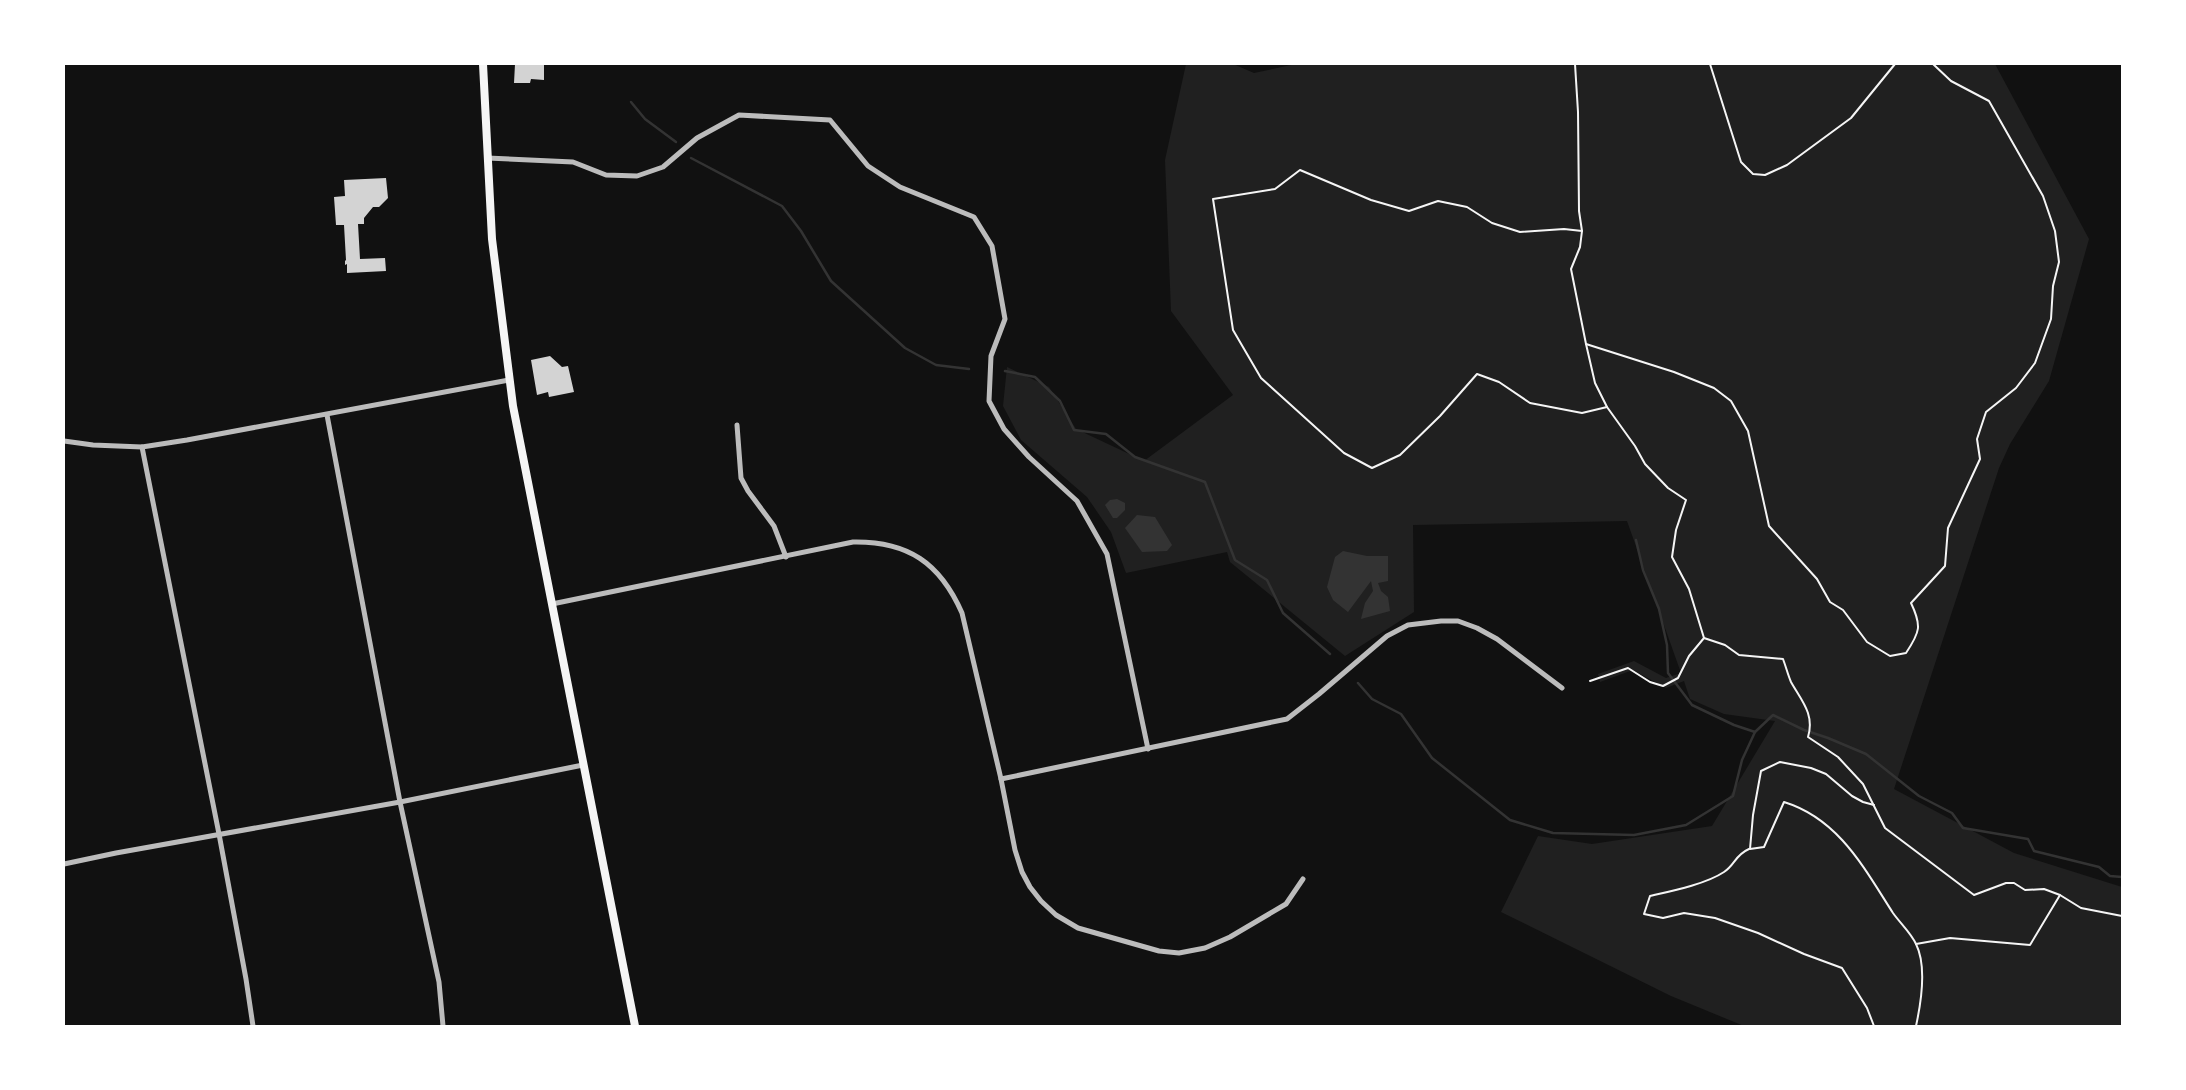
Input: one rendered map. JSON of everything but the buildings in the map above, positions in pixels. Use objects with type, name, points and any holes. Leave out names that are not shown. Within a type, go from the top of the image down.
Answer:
[{"type":"main road","points":[[483,64],[492,239],[513,406],[636,1026]]},
{"type":"street","points":[[487,158],[573,162],[606,175],[637,176],[663,167],[697,138],[739,115],[830,120],[868,166],[900,187],[974,217],[992,246],[1005,319],[991,356],[989,401],[1004,429],[1029,457],[1078,501],[1107,554],[1148,749]]},
{"type":"street","points":[[64,441],[109,446],[142,447],[327,415],[510,380]]},
{"type":"street","points":[[327,415],[400,802],[438,982],[443,1026]]},
{"type":"street","points":[[737,425],[741,478],[748,491],[774,526],[786,557]]},
{"type":"street","points":[[142,447],[219,834],[253,1026]]},
{"type":"street","points":[[552,604],[853,542],[872,542],[894,546],[929,563],[955,598],[962,613],[1001,780],[1015,850],[1022,872],[1041,901],[1056,915],[1078,928],[1159,951],[1179,953],[1205,948],[1230,937],[1286,904],[1303,880]]},
{"type":"street","points":[[1001,780],[1287,719],[1388,636],[1408,625],[1458,621],[1477,628],[1497,639],[1562,688]]},
{"type":"street","points":[[64,864],[400,802],[583,765]]},
{"type":"path","points":[[1575,64],[1578,112],[1579,211],[1582,231],[1580,247],[1570,269],[1586,344],[1595,383],[1607,407],[1635,446],[1645,464],[1668,488],[1686,500],[1676,530],[1672,556],[1689,588],[1704,638]]},
{"type":"path","points":[[1710,64],[1741,162],[1753,174],[1765,175],[1788,165],[1851,118],[1895,64]]},
{"type":"path","points":[[1586,344],[1682,375],[1714,388],[1731,401],[1748,431],[1769,526],[1817,579],[1830,602],[1843,610],[1867,642],[1890,656],[1906,653],[1919,633],[1917,616],[1911,603],[1945,566],[1948,528],[1980,459],[1977,439],[1986,412],[2016,388],[2035,363],[2051,319],[2053,286],[2059,262],[2055,231],[2042,196],[1989,101],[1951,81],[1933,64]]},
{"type":"path","points":[[1582,231],[1564,229],[1520,232],[1492,223],[1467,207],[1438,201],[1409,211],[1370,200],[1300,170],[1275,189],[1213,199],[1233,330],[1261,378],[1344,453],[1372,468],[1400,455],[1440,416],[1477,374],[1498,382],[1530,403],[1582,413],[1607,407]]},
{"type":"path","points":[[1590,681],[1628,668],[1650,682],[1663,686],[1678,678],[1689,656],[1704,638]]},
{"type":"path","points":[[1704,638],[1725,644],[1739,656],[1783,659],[1791,681],[1806,704],[1811,726],[1808,737],[1838,757],[1863,784],[1884,828],[1974,895],[2006,883],[2014,883],[2025,890],[2044,889],[2060,895],[2081,908],[2122,916]]},
{"type":"path","points":[[1750,849],[1753,815],[1761,771],[1780,762],[1811,768],[1826,774],[1852,796],[1874,805]]},
{"type":"path","points":[[1874,1026],[1867,1008],[1842,968],[1804,954],[1758,933],[1715,918],[1684,913],[1663,918],[1644,914],[1650,896],[1690,886],[1725,872],[1740,853],[1764,847],[1784,802],[1800,807],[1830,825],[1860,861],[1916,944],[1923,986],[1916,1026]]},
{"type":"path","points":[[1916,944],[1950,938],[2030,945],[2060,895]]},
{"type":"shaded area","points":[[1186,64],[1233,64],[1254,73],[1296,64],[1995,64],[2089,239],[2049,381],[2010,444],[1999,468],[1894,789],[2014,853],[2122,887],[2122,1026],[1744,1026],[1671,996],[1501,912],[1538,836],[1592,844],[1712,826],[1775,721],[1724,714],[1690,699],[1684,681],[1666,688],[1633,670],[1600,682],[1598,674],[1634,661],[1666,678],[1681,673],[1627,521],[1413,525],[1414,612],[1345,656],[1230,562],[1227,552],[1126,573],[1111,532],[1087,497],[1021,440],[1003,406],[1007,367],[1049,387],[1076,429],[1144,461],[1233,395],[1171,311],[1165,160]]},
{"type":"shaded area","points":[[1117,499],[1125,503],[1125,510],[1117,518],[1113,518],[1105,505],[1110,500]]},
{"type":"shaded area","points":[[1137,515],[1155,517],[1172,545],[1167,551],[1142,552],[1125,528]]},
{"type":"shaded area","points":[[1343,551],[1367,556],[1388,556],[1388,581],[1378,583],[1381,591],[1388,597],[1390,611],[1361,619],[1365,603],[1373,591],[1371,581],[1348,612],[1333,600],[1327,587],[1335,557]]},
{"type":"waterway","points":[[631,102],[645,119],[676,142]]},
{"type":"waterway","points":[[691,158],[782,206],[801,231],[831,281],[905,348],[936,365],[969,369]]},
{"type":"waterway","points":[[1005,371],[1035,377],[1060,401],[1074,430],[1106,434],[1135,457],[1205,482],[1235,560],[1267,580],[1283,613],[1330,654]]},
{"type":"waterway","points":[[1636,540],[1643,570],[1659,609],[1667,645],[1668,673],[1692,705],[1734,725],[1755,732],[1773,715],[1804,730],[1866,754],[1919,796],[1952,813],[1963,828],[2028,839],[2034,851],[2099,867],[2110,876],[2122,877]]},
{"type":"waterway","points":[[1358,683],[1372,699],[1401,714],[1432,758],[1510,820],[1553,833],[1634,835],[1686,825],[1733,796],[1742,760],[1755,732]]}]
